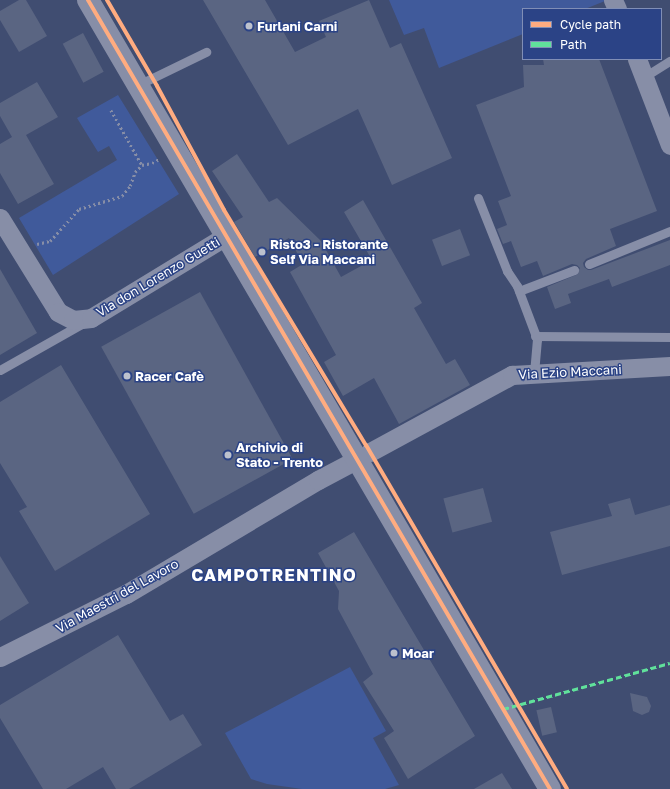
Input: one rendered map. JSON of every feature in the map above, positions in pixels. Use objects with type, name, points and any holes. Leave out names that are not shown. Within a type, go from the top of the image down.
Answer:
[{"type":"street","points":[[88,0],[226,236],[363,456],[550,789]]},
{"type":"street","points":[[637,60],[670,145]]},
{"type":"street","name":"Via don Lorenzo Guetti","points":[[0,218],[58,312],[73,320],[91,318],[226,236]]},
{"type":"street","name":"Via Ezio Maccani","points":[[363,456],[512,375],[670,366]]},
{"type":"street","name":"Via Maestri del Lavoro","points":[[0,657],[126,594],[318,480],[363,456]]},
{"type":"lane","points":[[138,86],[206,52]]},
{"type":"lane","points":[[644,77],[670,61]]},
{"type":"lane","points":[[478,198],[507,272],[519,291],[535,336],[534,374]]},
{"type":"lane","points":[[589,264],[670,231]]},
{"type":"lane","points":[[519,291],[574,270]]},
{"type":"lane","name":"Via don Lorenzo Guetti","points":[[0,370],[91,318]]},
{"type":"lane","points":[[535,336],[670,337]]},
{"type":"path","points":[[111,110],[142,165]]},
{"type":"path","points":[[32,244],[42,244],[50,241],[78,209],[122,196],[130,186],[135,172],[142,165],[152,163],[161,158]]},
{"type":"shaded area","points":[[389,0],[605,1],[588,8],[522,8],[522,34],[439,68],[424,28],[404,35]]},
{"type":"shaded area","points":[[118,95],[179,194],[53,275],[19,218],[117,160],[109,146],[98,152],[77,118]]},
{"type":"shaded area","points":[[350,667],[386,731],[373,738],[399,785],[385,789],[302,789],[267,784],[251,779],[225,733]]},
{"type":"building","points":[[19,0],[26,0],[47,36],[19,52],[0,20],[0,11]]},
{"type":"building","points":[[203,0],[265,0],[295,52],[326,37],[319,21],[369,0],[390,48],[401,43],[452,158],[392,185],[358,109],[288,145]]},
{"type":"building","points":[[83,33],[104,72],[83,83],[63,44]]},
{"type":"building","points":[[543,60],[599,60],[657,211],[610,229],[616,246],[586,259],[583,263],[584,267],[591,270],[670,240],[670,265],[612,287],[609,279],[568,294],[571,303],[555,309],[547,287],[576,275],[580,268],[577,265],[572,264],[543,276],[537,261],[521,267],[511,241],[503,244],[497,229],[507,225],[498,201],[511,196],[476,105],[524,87],[523,65],[544,65]]},
{"type":"building","points":[[37,82],[58,117],[26,135],[54,184],[18,204],[0,173],[0,144],[12,137],[0,116],[0,103]]},
{"type":"building","points":[[237,154],[269,202],[277,198],[321,241],[341,277],[372,260],[344,212],[363,200],[422,303],[414,308],[446,364],[455,359],[470,385],[399,424],[374,378],[343,396],[324,362],[336,355],[290,272],[303,264],[289,238],[255,257],[234,222],[243,217],[212,171]]},
{"type":"building","points":[[460,229],[470,255],[442,266],[432,240]]},
{"type":"building","points":[[0,269],[37,333],[0,355]]},
{"type":"building","points":[[200,292],[293,459],[194,514],[101,347]]},
{"type":"building","points":[[61,365],[150,514],[55,571],[19,511],[27,507],[0,463],[0,402]]},
{"type":"building","points":[[483,488],[492,522],[452,532],[443,499]]},
{"type":"building","points":[[630,498],[635,515],[670,505],[670,546],[562,575],[550,532],[612,516],[608,504]]},
{"type":"building","name":"Moar","points":[[354,532],[475,736],[408,779],[384,738],[394,731],[363,682],[373,674],[338,609],[339,591],[318,553]]},
{"type":"building","points":[[0,556],[29,603],[0,621]]},
{"type":"building","points":[[118,635],[170,721],[183,714],[202,745],[129,789],[116,789],[103,767],[66,789],[43,789],[0,718],[0,705]]},
{"type":"building","points":[[630,693],[647,697],[651,706],[649,712],[642,715],[633,711]]},
{"type":"building","points":[[551,707],[557,732],[542,736],[536,710]]},
{"type":"building","points":[[502,773],[512,789],[474,789]]},
{"type":"marked path","points":[[503,709],[670,663]]},
{"type":"cycle path","points":[[88,0],[550,789]]},
{"type":"cycle path","points":[[107,0],[157,86],[224,210],[366,445],[567,789]]},
{"type":"place","name":"Furlani Carni","points":[[249,26]]},
{"type":"place","name":"Risto3 - Ristorante Self Via Maccani","points":[[262,252]]},
{"type":"place","name":"Racer Cafè","points":[[127,376]]},
{"type":"place","name":"Archivio di Stato - Trento","points":[[228,455]]},
{"type":"place","name":"Moar","points":[[394,653]]},
{"type":"district","name":"CAMPOTRENTINO","points":[[274,575]]}]
